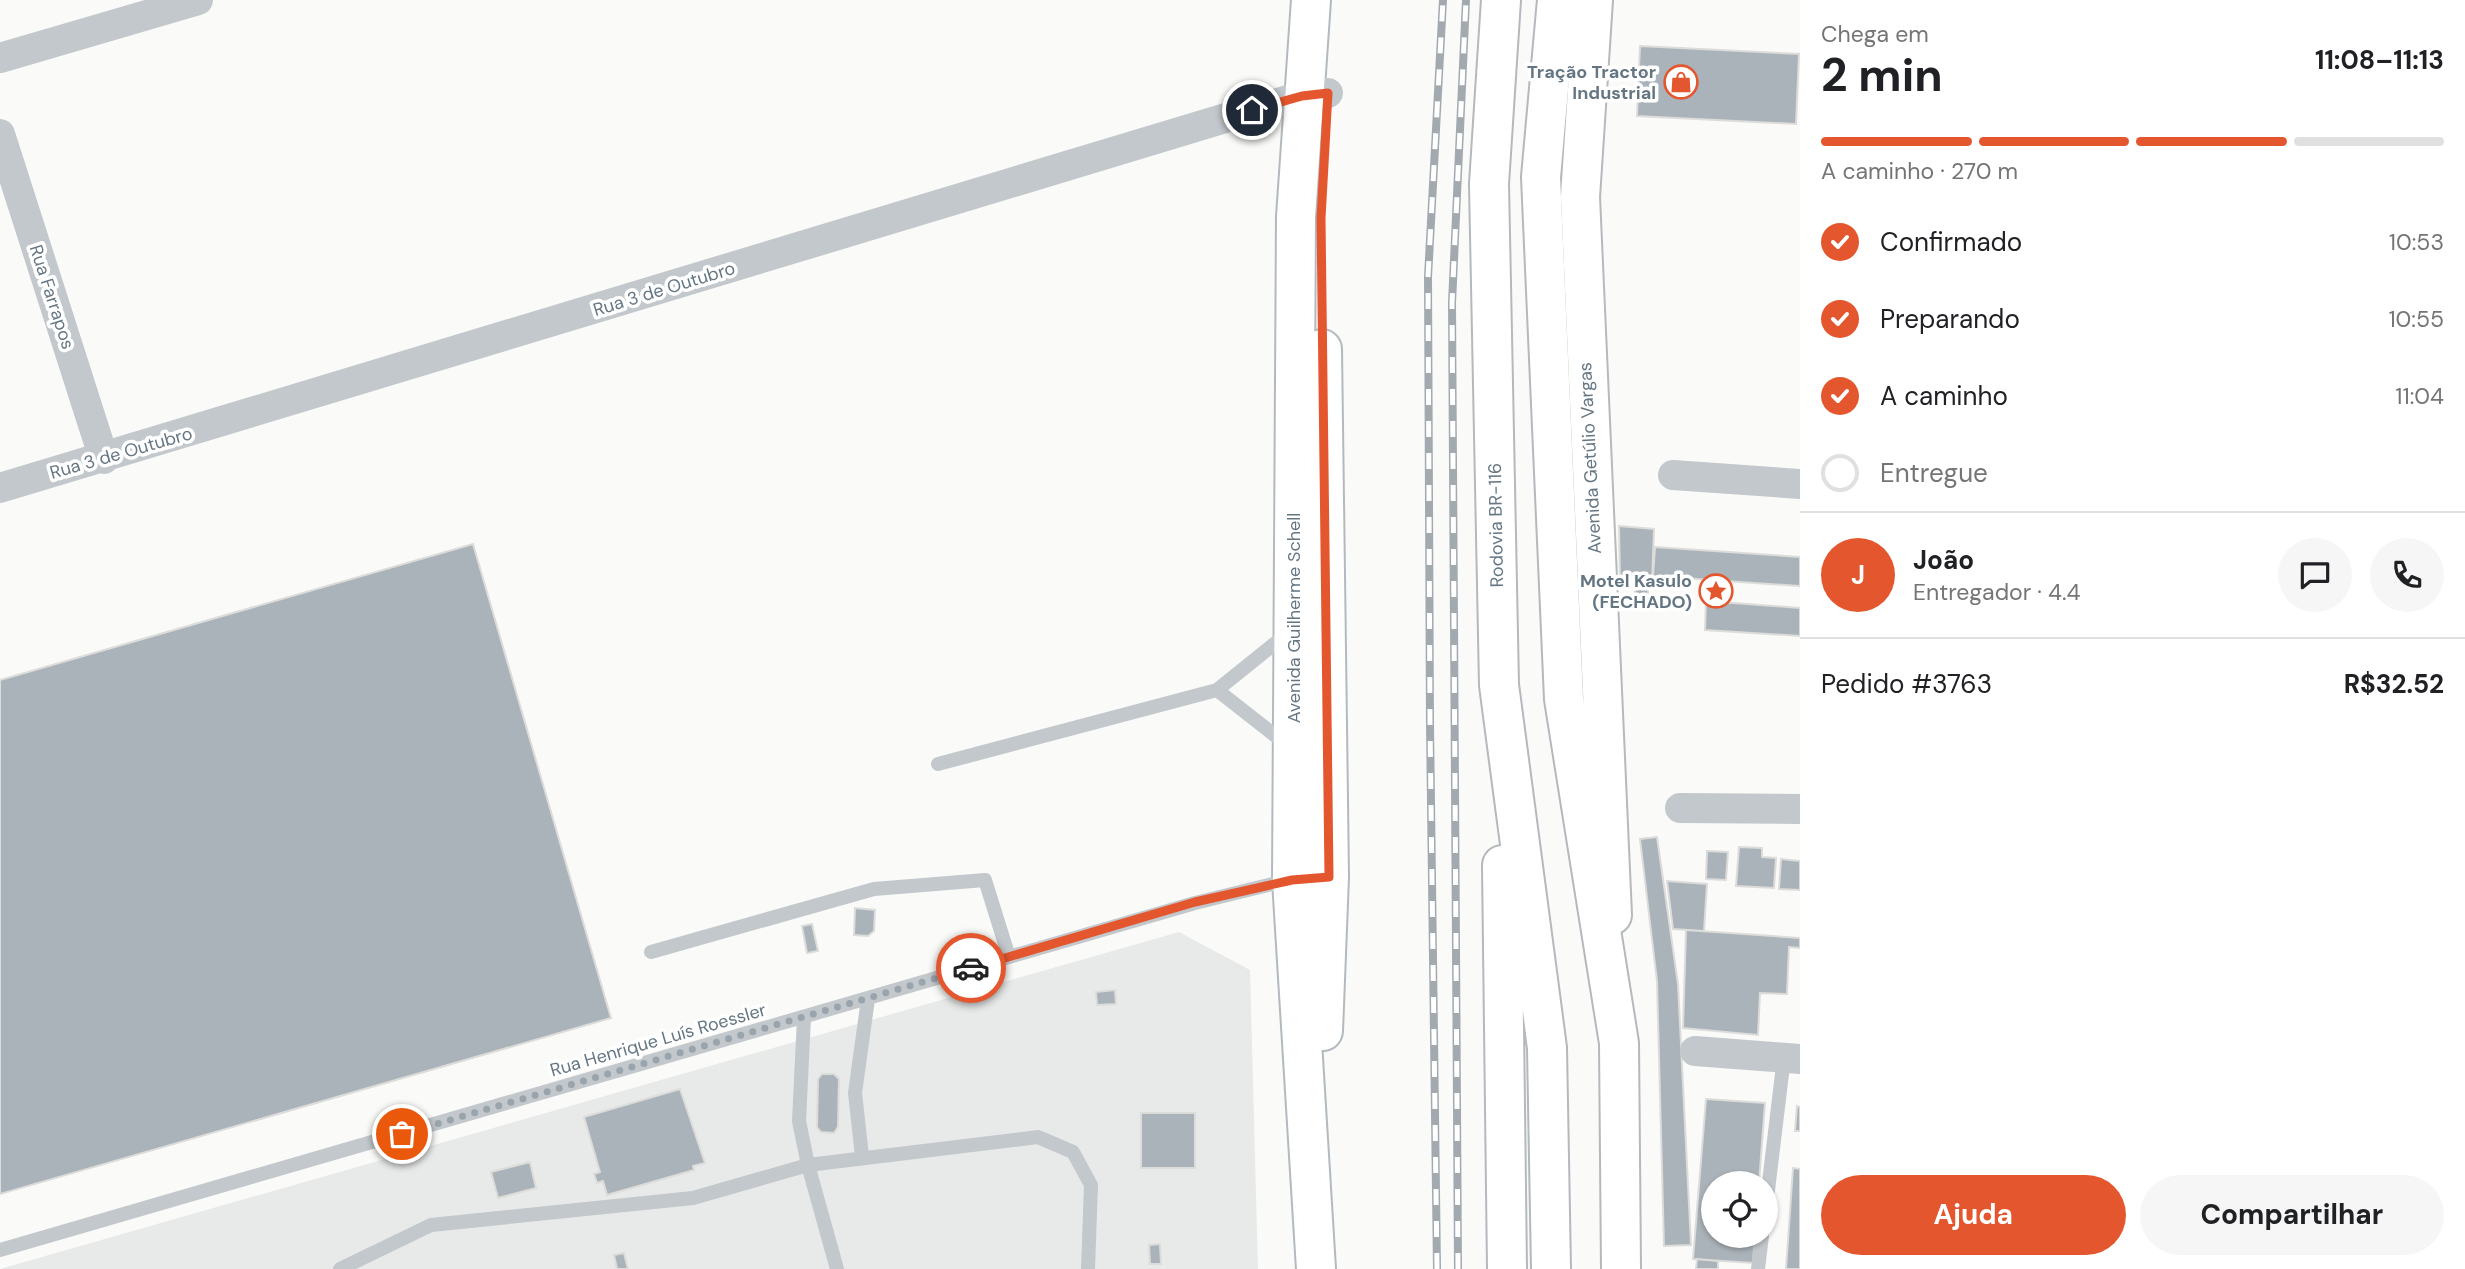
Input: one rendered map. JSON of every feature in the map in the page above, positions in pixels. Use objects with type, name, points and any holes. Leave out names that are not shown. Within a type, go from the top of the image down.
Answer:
[{"type":"main road","name":"Avenida Guilherme Schell","points":[[1311,0],[1321,218],[1310,878],[1316,1252]]},
{"type":"main road","name":"Avenida Guilherme Schell","points":[[1310,878],[1293,750],[1296,217],[1315,94],[1337,0]]},
{"type":"main road","name":"Rodovia BR-116","points":[[1501,0],[1489,184],[1499,685],[1547,1048],[1551,1269]]},
{"type":"main road","points":[[1556,0],[1541,177],[1564,699],[1619,1042],[1621,1269]]},
{"type":"main road","name":"Avenida Getúlio Vargas","points":[[1593,0],[1580,197],[1619,1042]]},
{"type":"main road","points":[[1499,685],[1507,1269]]},
{"type":"street","points":[[0,58],[158,6],[198,0]]},
{"type":"street","name":"Rua 3 de Outubro","points":[[0,488],[1315,94]]},
{"type":"street","name":"Rua Farrapos","points":[[0,134],[104,459]]},
{"type":"street","points":[[1674,475],[1800,484]]},
{"type":"street","points":[[1680,808],[1800,808]]},
{"type":"street","points":[[1695,1051],[1792,1058]]},
{"type":"lane","points":[[938,764],[1217,690],[1294,628]]},
{"type":"lane","points":[[1217,690],[1293,750]]},
{"type":"lane","name":"Rua Henrique Luís Roessler","points":[[0,1250],[1195,902],[1310,878]]},
{"type":"lane","points":[[651,952],[874,889],[985,880],[1009,957]]},
{"type":"lane","points":[[862,1156],[855,1093],[868,999]]},
{"type":"lane","points":[[804,1018],[799,1121],[808,1165],[837,1269]]},
{"type":"lane","points":[[1772,1171],[1792,1058]]},
{"type":"lane","points":[[340,1269],[431,1225],[693,1198],[808,1165],[862,1156],[1038,1137],[1073,1152],[1091,1185],[1088,1269]]},
{"type":"lane","points":[[1758,1269],[1761,1248]]},
{"type":"shaded area","points":[[1179,932],[1250,970],[1258,1269],[0,1269]]},
{"type":"building","points":[[1640,46],[1799,54],[1796,124],[1637,116]]},
{"type":"building","points":[[1619,526],[1654,529],[1652,583],[1649,583],[1647,602],[1634,601],[1636,581],[1620,580]]},
{"type":"building","points":[[473,544],[611,1018],[0,1194],[0,680]]},
{"type":"building","points":[[1655,547],[1800,557],[1800,586],[1653,576]]},
{"type":"building","points":[[1706,601],[1800,608],[1800,636],[1705,630]]},
{"type":"building","points":[[1657,837],[1678,984],[1691,1245],[1664,1246],[1657,981],[1640,839]]},
{"type":"building","points":[[1739,847],[1762,848],[1762,857],[1776,858],[1774,888],[1736,886]]},
{"type":"building","points":[[1707,851],[1728,852],[1726,880],[1706,879]]},
{"type":"building","points":[[1781,859],[1800,861],[1800,890],[1779,889]]},
{"type":"building","points":[[1667,881],[1707,884],[1704,931],[1673,929]]},
{"type":"building","points":[[855,908],[875,910],[874,931],[868,936],[854,935]]},
{"type":"building","points":[[812,924],[818,951],[807,953],[802,926]]},
{"type":"building","points":[[1686,930],[1800,938],[1800,948],[1789,947],[1787,994],[1760,993],[1758,1035],[1683,1028]]},
{"type":"building","points":[[1115,990],[1116,1004],[1097,1005],[1096,992]]},
{"type":"building","points":[[822,1074],[834,1074],[839,1079],[838,1127],[834,1133],[821,1132],[817,1127],[818,1079]]},
{"type":"building","points":[[680,1089],[705,1163],[693,1166],[694,1170],[607,1195],[603,1181],[597,1183],[594,1174],[600,1172],[584,1117]]},
{"type":"building","points":[[1706,1099],[1765,1103],[1760,1171],[1701,1171],[1701,1248],[1754,1248],[1753,1263],[1693,1259]]},
{"type":"building","points":[[1797,1106],[1800,1107],[1800,1131],[1795,1131]]},
{"type":"building","points":[[1141,1113],[1195,1113],[1195,1168],[1141,1168]]},
{"type":"building","points":[[530,1162],[536,1188],[498,1198],[491,1172]]},
{"type":"building","points":[[1793,1168],[1800,1169],[1800,1269],[1786,1269]]},
{"type":"building","points":[[1160,1244],[1161,1264],[1150,1264],[1149,1245]]},
{"type":"building","points":[[624,1253],[628,1269],[617,1269],[614,1255]]},
{"type":"building","points":[[1697,1259],[1718,1261],[1718,1269],[1696,1269]]},
{"type":"railway","points":[[1437,1269],[1428,277],[1443,0]]},
{"type":"railway","points":[[1458,1269],[1452,303],[1466,0]]},
{"type":"way so far","points":[[402,1134],[971,968]]},
{"type":"place","name":"Tração Tractor Industrial","points":[[1681,82]]},
{"type":"place","name":"Motel Kasulo (FECHADO)","points":[[1716,591]]},
{"type":"route","points":[[971,968],[1195,902],[1292,880],[1329,877],[1321,218],[1328,93],[1302,96],[1252,110]]}]
